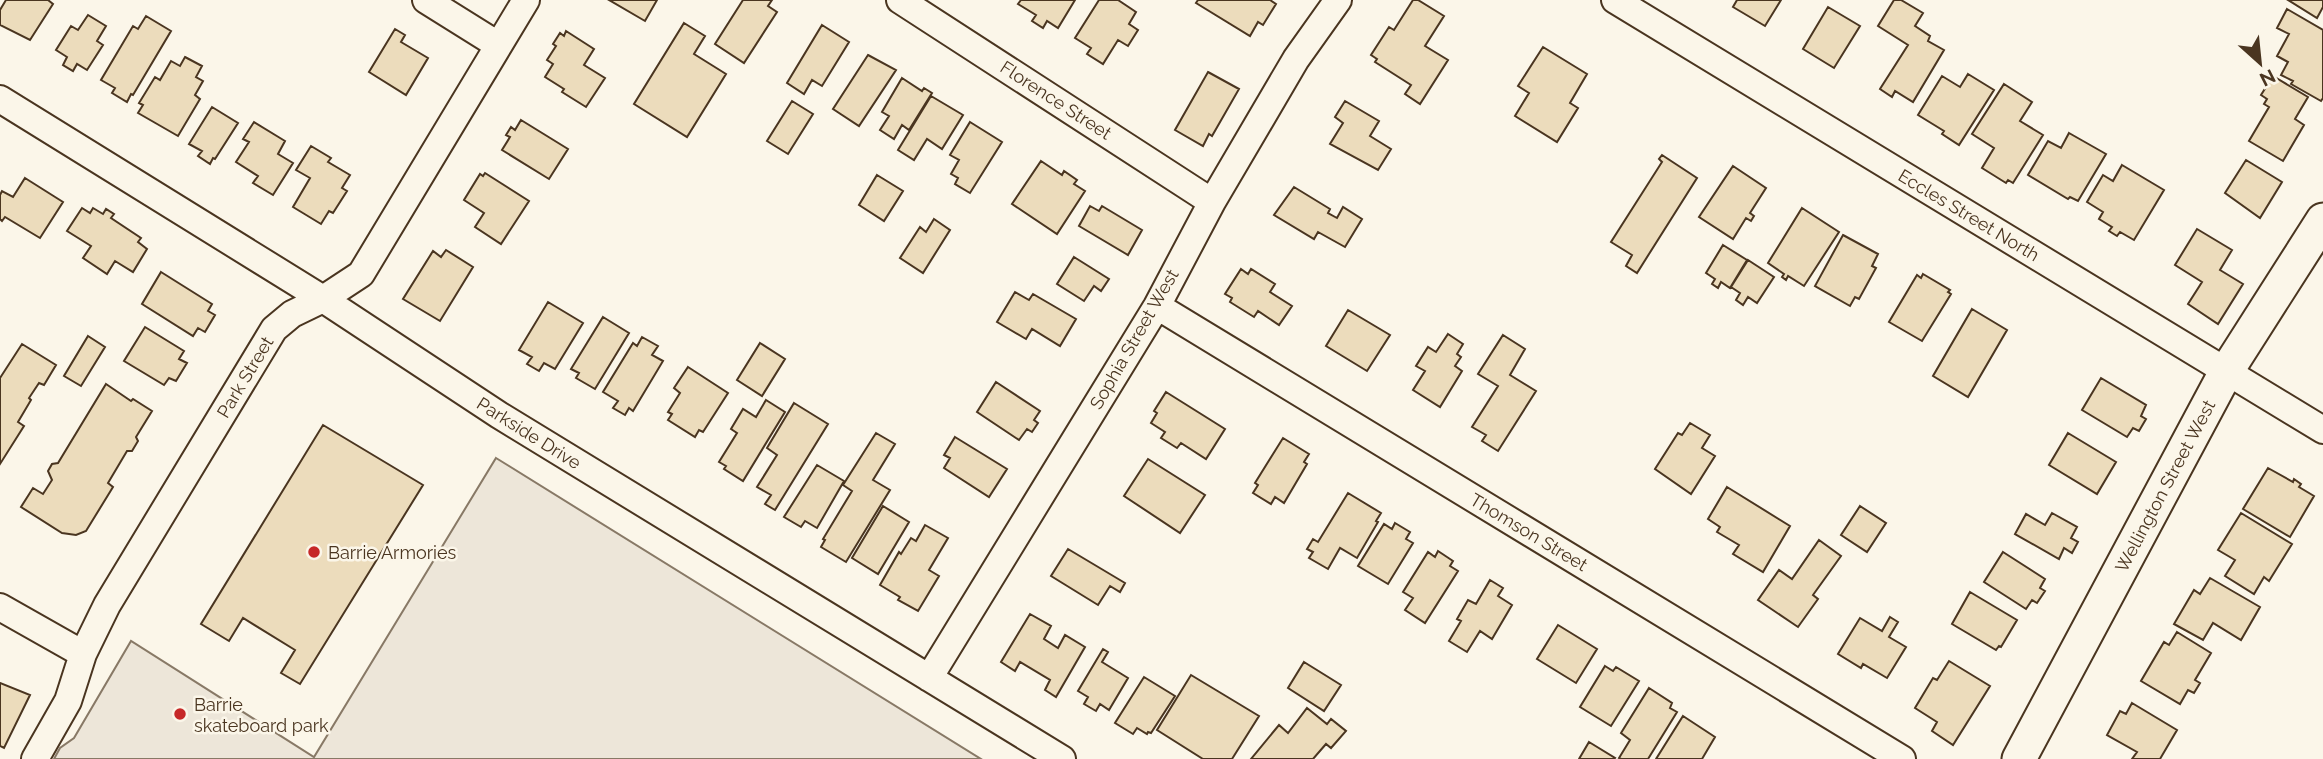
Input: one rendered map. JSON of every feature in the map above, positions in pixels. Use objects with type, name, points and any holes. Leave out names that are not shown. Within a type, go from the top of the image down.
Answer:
[{"type":"street","points":[[426,0],[498,45]]},
{"type":"street","name":"Park Street","points":[[35,759],[68,701],[83,654],[107,605],[274,329],[292,314],[323,299],[361,274],[526,0]]},
{"type":"street","name":"Florence Street","points":[[900,0],[1212,202]]},
{"type":"street","name":"Sophia Street West","points":[[929,678],[1157,306],[1212,202],[1296,59],[1338,0]]},
{"type":"street","name":"Eccles Street North","points":[[1615,0],[2323,429]]},
{"type":"street","name":"Parkside Drive","points":[[0,99],[323,299],[499,415],[1062,759]]},
{"type":"street","name":"Wellington Street West","points":[[2019,759],[2226,372],[2323,219]]},
{"type":"street","name":"Thomson Street","points":[[1157,306],[1902,759]]},
{"type":"street","points":[[0,607],[83,654]]},
{"type":"shaded area","points":[[496,458],[981,759],[54,759],[60,748],[74,738],[131,641],[314,757]]},
{"type":"building","points":[[6,0],[48,0],[53,4],[30,40],[0,25],[0,10]]},
{"type":"building","points":[[609,0],[657,0],[645,21]]},
{"type":"building","points":[[743,0],[772,0],[768,6],[777,12],[744,63],[715,44]]},
{"type":"building","points":[[1021,0],[1075,0],[1058,28],[1047,21],[1043,28],[1032,21],[1036,15],[1018,4]]},
{"type":"building","points":[[1099,0],[1118,0],[1136,12],[1129,24],[1138,30],[1128,46],[1118,40],[1103,64],[1087,54],[1091,48],[1075,38]]},
{"type":"building","points":[[1198,0],[1270,0],[1276,4],[1263,25],[1258,22],[1250,36],[1196,3]]},
{"type":"building","points":[[1413,0],[1418,0],[1444,16],[1425,46],[1448,60],[1420,104],[1405,94],[1411,85],[1375,62],[1377,59],[1371,55],[1389,27],[1394,30]]},
{"type":"building","points":[[1737,0],[1781,0],[1765,26],[1733,7]]},
{"type":"building","points":[[1894,0],[1901,0],[1923,13],[1915,26],[1930,36],[1928,41],[1944,50],[1913,102],[1895,91],[1892,97],[1880,89],[1908,45],[1878,26]]},
{"type":"building","points":[[2288,0],[2323,0],[2323,7],[2317,18]]},
{"type":"building","points":[[1828,7],[1860,26],[1834,68],[1803,49]]},
{"type":"building","points":[[2287,9],[2323,30],[2321,101],[2281,75],[2288,62],[2277,56],[2289,34],[2277,28]]},
{"type":"building","points":[[88,15],[106,26],[97,41],[103,45],[87,70],[77,64],[73,71],[63,65],[67,57],[56,50],[71,26],[78,30]]},
{"type":"building","points":[[146,16],[171,31],[127,102],[112,93],[115,88],[101,80],[133,26],[138,29]]},
{"type":"building","points":[[684,23],[705,36],[694,54],[726,74],[687,137],[634,104]]},
{"type":"building","points":[[822,25],[849,42],[822,86],[812,80],[804,94],[787,83]]},
{"type":"building","points":[[395,29],[405,35],[401,42],[428,58],[406,95],[369,72]]},
{"type":"building","points":[[566,31],[594,49],[584,65],[605,78],[586,107],[545,77],[553,64],[547,60],[556,46],[553,44],[560,33],[564,36]]},
{"type":"building","points":[[1543,47],[1587,74],[1570,103],[1578,108],[1557,142],[1515,116],[1529,93],[1518,86]]},
{"type":"building","points":[[868,55],[896,70],[859,126],[833,109]]},
{"type":"building","points":[[185,57],[202,66],[196,77],[203,81],[195,95],[200,99],[178,136],[138,113],[143,105],[139,103],[155,77],[160,80],[171,61],[180,66]]},
{"type":"building","points":[[1208,72],[1239,89],[1212,136],[1209,134],[1203,146],[1175,130]]},
{"type":"building","points":[[1968,74],[1994,90],[1959,145],[1942,134],[1944,131],[1918,115],[1942,76],[1960,87]]},
{"type":"building","points":[[2273,76],[2308,97],[2295,119],[2304,125],[2283,161],[2249,141],[2269,107],[2264,104],[2267,99],[2261,95]]},
{"type":"building","points":[[902,78],[922,91],[924,88],[932,93],[909,130],[902,125],[894,139],[880,130],[889,116],[882,112]]},
{"type":"building","points":[[2004,84],[2032,102],[2020,121],[2043,135],[2013,183],[2008,180],[2006,183],[1982,168],[1994,148],[1972,134]]},
{"type":"building","points":[[931,96],[963,115],[942,149],[927,139],[914,160],[898,150]]},
{"type":"building","points":[[792,101],[813,114],[788,154],[767,141]]},
{"type":"building","points":[[1345,101],[1379,121],[1370,136],[1391,149],[1378,170],[1330,144],[1343,123],[1335,117]]},
{"type":"building","points":[[212,107],[238,123],[210,164],[198,156],[202,151],[189,144]]},
{"type":"building","points":[[521,120],[568,149],[549,179],[502,150],[510,137],[506,135],[511,127],[515,130]]},
{"type":"building","points":[[254,122],[285,141],[278,154],[293,163],[273,195],[253,183],[258,176],[236,162],[249,142],[243,139]]},
{"type":"building","points":[[970,122],[1002,142],[970,193],[955,184],[958,178],[951,174],[959,160],[950,155]]},
{"type":"building","points":[[2069,133],[2106,154],[2078,201],[2070,197],[2068,199],[2028,175],[2048,141],[2061,148]]},
{"type":"building","points":[[311,146],[331,158],[328,162],[350,175],[342,188],[347,191],[333,213],[329,211],[321,224],[293,207],[310,178],[296,170]]},
{"type":"building","points":[[1662,155],[1697,178],[1637,273],[1626,266],[1632,255],[1611,242],[1662,162],[1659,159]]},
{"type":"building","points":[[2246,160],[2282,182],[2260,218],[2225,193]]},
{"type":"building","points":[[1041,161],[1062,175],[1064,171],[1077,180],[1074,184],[1085,191],[1057,234],[1012,204]]},
{"type":"building","points":[[2122,165],[2164,190],[2134,240],[2120,232],[2117,236],[2109,231],[2112,227],[2099,219],[2103,212],[2087,202],[2103,175],[2113,181]]},
{"type":"building","points":[[1733,166],[1766,188],[1750,213],[1754,216],[1751,221],[1746,218],[1733,239],[1699,217]]},
{"type":"building","points":[[485,173],[529,201],[501,244],[475,227],[484,213],[464,200],[480,174],[483,176]]},
{"type":"building","points":[[877,175],[903,191],[884,221],[859,205]]},
{"type":"building","points":[[25,178],[63,202],[40,238],[5,217],[2,221],[0,219],[2,191],[13,197]]},
{"type":"building","points":[[1294,187],[1330,209],[1328,213],[1337,218],[1343,207],[1362,219],[1345,247],[1318,232],[1314,239],[1274,215]]},
{"type":"building","points":[[1090,206],[1099,211],[1102,206],[1142,230],[1128,255],[1079,226]]},
{"type":"building","points":[[82,208],[90,213],[93,208],[103,214],[106,209],[114,214],[111,218],[141,238],[138,242],[147,249],[133,272],[115,261],[107,274],[83,258],[91,246],[67,231]]},
{"type":"building","points":[[1802,208],[1839,232],[1804,286],[1788,276],[1786,280],[1782,277],[1784,274],[1768,263]]},
{"type":"building","points":[[934,219],[950,230],[923,273],[900,258],[920,227],[926,232]]},
{"type":"building","points":[[2197,229],[2232,250],[2220,270],[2243,284],[2218,324],[2188,304],[2202,282],[2175,265]]},
{"type":"building","points":[[1843,235],[1878,254],[1872,266],[1876,268],[1859,299],[1855,297],[1850,306],[1815,286]]},
{"type":"building","points":[[1723,245],[1747,260],[1730,288],[1721,282],[1718,288],[1712,284],[1715,279],[1706,273]]},
{"type":"building","points":[[446,250],[473,267],[440,321],[403,299],[433,251],[441,257]]},
{"type":"building","points":[[1074,257],[1109,279],[1101,291],[1094,286],[1084,301],[1057,284]]},
{"type":"building","points":[[1748,260],[1774,277],[1757,303],[1748,297],[1743,305],[1736,300],[1740,293],[1731,287]]},
{"type":"building","points":[[1241,269],[1248,274],[1251,269],[1275,284],[1270,292],[1292,306],[1279,325],[1258,311],[1254,317],[1230,302],[1232,298],[1225,294]]},
{"type":"building","points":[[161,272],[212,304],[208,311],[215,315],[205,332],[198,328],[193,336],[142,304]]},
{"type":"building","points":[[1923,274],[1950,290],[1948,292],[1951,294],[1922,341],[1889,322],[1917,275],[1921,278]]},
{"type":"building","points":[[1015,292],[1029,300],[1033,294],[1076,319],[1060,346],[1032,329],[1026,339],[997,322]]},
{"type":"building","points":[[548,302],[583,323],[555,369],[544,363],[539,371],[527,364],[532,357],[519,350]]},
{"type":"building","points":[[1972,309],[2007,330],[1968,397],[1933,376]]},
{"type":"building","points":[[1348,310],[1390,335],[1367,371],[1326,346]]},
{"type":"building","points":[[603,317],[629,333],[595,389],[576,378],[579,373],[571,369]]},
{"type":"building","points":[[145,327],[184,351],[179,359],[187,363],[176,381],[169,378],[164,385],[124,361]]},
{"type":"building","points":[[1448,334],[1463,344],[1457,354],[1461,357],[1455,366],[1462,371],[1440,407],[1413,390],[1425,371],[1416,366],[1428,347],[1436,352]]},
{"type":"building","points":[[1503,335],[1525,349],[1510,375],[1536,391],[1498,451],[1482,441],[1486,435],[1472,427],[1498,386],[1478,374]]},
{"type":"building","points":[[88,336],[105,347],[81,386],[64,376]]},
{"type":"building","points":[[642,337],[658,346],[652,355],[663,361],[633,411],[629,408],[625,415],[613,408],[618,401],[603,392],[633,343],[637,346]]},
{"type":"building","points":[[760,343],[785,359],[762,396],[737,380]]},
{"type":"building","points":[[22,344],[56,365],[44,385],[39,383],[29,398],[31,400],[18,422],[24,426],[0,464],[0,378]]},
{"type":"building","points":[[688,367],[728,393],[703,432],[699,430],[695,437],[668,420],[672,414],[668,412],[680,393],[674,388]]},
{"type":"building","points":[[2101,378],[2146,405],[2141,416],[2146,419],[2139,431],[2133,428],[2127,437],[2082,410]]},
{"type":"building","points":[[996,382],[1040,411],[1034,420],[1038,423],[1032,432],[1027,429],[1019,440],[977,412]]},
{"type":"building","points":[[106,384],[152,411],[136,437],[138,441],[132,451],[127,451],[108,483],[113,487],[86,531],[76,535],[62,533],[21,507],[33,488],[43,494],[52,480],[48,471],[52,464],[58,463]]},
{"type":"building","points":[[1166,392],[1225,429],[1206,459],[1181,443],[1177,448],[1161,438],[1165,432],[1151,423],[1157,413],[1154,411]]},
{"type":"building","points":[[766,400],[785,412],[743,481],[724,469],[726,466],[719,462],[737,433],[731,429],[743,409],[756,417]]},
{"type":"building","points":[[794,403],[828,424],[775,510],[765,504],[771,495],[757,487],[777,455],[767,448]]},
{"type":"building","points":[[1690,423],[1710,435],[1702,448],[1715,456],[1691,494],[1655,469],[1678,433],[1682,435]]},
{"type":"building","name":"Barrie Armories","points":[[323,425],[423,485],[300,684],[281,673],[295,650],[243,618],[229,641],[201,624]]},
{"type":"building","points":[[876,433],[895,444],[873,480],[890,490],[846,562],[821,547],[825,540],[823,539],[852,491],[843,485]]},
{"type":"building","points":[[2068,433],[2116,462],[2097,494],[2049,465]]},
{"type":"building","points":[[955,437],[1007,469],[989,497],[944,468],[950,458],[944,455]]},
{"type":"building","points":[[1283,438],[1309,454],[1304,462],[1307,464],[1284,503],[1275,497],[1271,504],[1253,493],[1258,485],[1255,483]]},
{"type":"building","points":[[1148,459],[1205,495],[1180,533],[1124,496]]},
{"type":"building","points":[[817,465],[844,481],[817,528],[805,521],[801,527],[784,517]]},
{"type":"building","points":[[2268,468],[2293,482],[2294,479],[2301,484],[2299,487],[2314,496],[2290,537],[2243,509]]},
{"type":"building","points":[[1727,487],[1790,526],[1763,572],[1733,554],[1739,545],[1717,532],[1720,527],[1708,519]]},
{"type":"building","points":[[1348,493],[1381,513],[1357,558],[1340,548],[1328,569],[1309,558],[1313,552],[1307,549],[1313,539],[1318,542]]},
{"type":"building","points":[[883,506],[909,522],[878,574],[852,558]]},
{"type":"building","points":[[1860,506],[1886,523],[1867,552],[1841,535]]},
{"type":"building","points":[[2052,513],[2077,527],[2071,538],[2078,542],[2072,553],[2064,548],[2059,559],[2015,534],[2026,514],[2045,525]]},
{"type":"building","points":[[2241,513],[2292,544],[2269,581],[2264,577],[2254,594],[2225,576],[2235,560],[2218,550]]},
{"type":"building","points":[[1395,523],[1410,532],[1406,539],[1413,543],[1388,584],[1358,566],[1384,524],[1392,529]]},
{"type":"building","points":[[925,525],[948,538],[929,570],[939,576],[918,611],[898,600],[900,597],[880,585],[899,552],[901,554],[911,538],[916,541]]},
{"type":"building","points":[[1819,540],[1841,556],[1813,595],[1818,599],[1798,627],[1758,600],[1779,570],[1792,579]]},
{"type":"building","points":[[1068,549],[1125,583],[1120,592],[1110,586],[1098,605],[1051,576]]},
{"type":"building","points":[[1438,551],[1453,561],[1450,566],[1458,571],[1425,623],[1405,610],[1413,598],[1403,592],[1428,552],[1435,557]]},
{"type":"building","points":[[2003,552],[2045,579],[2040,588],[2045,591],[2037,603],[2032,600],[2026,609],[1984,582]]},
{"type":"building","points":[[2210,578],[2260,607],[2241,640],[2213,623],[2203,640],[2174,624],[2194,590],[2200,594]]},
{"type":"building","points":[[1490,580],[1503,588],[1498,596],[1512,605],[1492,639],[1480,631],[1467,652],[1449,641],[1461,621],[1457,619],[1468,600],[1476,604]]},
{"type":"building","points":[[1970,592],[2017,620],[2001,647],[1996,650],[1952,624]]},
{"type":"building","points":[[1030,614],[1051,626],[1044,639],[1058,648],[1065,635],[1085,647],[1056,697],[1045,690],[1050,680],[1020,662],[1015,671],[1001,662]]},
{"type":"building","points":[[1890,617],[1898,622],[1889,637],[1906,647],[1887,678],[1863,664],[1861,668],[1838,654],[1860,618],[1882,631]]},
{"type":"building","points":[[1558,625],[1597,649],[1576,683],[1537,659]]},
{"type":"building","points":[[2177,632],[2211,653],[2195,680],[2200,683],[2194,693],[2188,690],[2180,704],[2141,681],[2164,642],[2169,645]]},
{"type":"building","points":[[1103,649],[1108,652],[1102,662],[1128,678],[1109,710],[1100,704],[1096,711],[1084,704],[1088,697],[1078,691]]},
{"type":"building","points":[[1949,661],[1990,686],[1953,745],[1932,731],[1937,722],[1915,708],[1933,678],[1937,680]]},
{"type":"building","points":[[1304,662],[1341,685],[1324,711],[1288,688]]},
{"type":"building","points":[[1605,666],[1613,671],[1616,667],[1639,681],[1611,726],[1580,707]]},
{"type":"building","points":[[1191,675],[1259,716],[1232,759],[1203,759],[1157,730]]},
{"type":"building","points":[[1144,677],[1175,696],[1151,733],[1147,734],[1137,728],[1133,734],[1115,723]]},
{"type":"building","points":[[0,683],[30,695],[4,748],[0,746]]},
{"type":"building","points":[[1649,688],[1672,703],[1670,708],[1677,712],[1648,759],[1621,759],[1619,758],[1630,740],[1621,733]]},
{"type":"building","points":[[2132,703],[2177,730],[2160,759],[2132,759],[2137,752],[2107,735],[2120,711],[2126,714]]},
{"type":"building","points":[[1307,708],[1327,724],[1331,719],[1346,731],[1331,748],[1326,744],[1313,759],[1251,759],[1279,725],[1288,733]]},
{"type":"building","points":[[1683,716],[1715,737],[1702,759],[1656,759]]},
{"type":"building","points":[[1589,742],[1615,758],[1579,759]]},
{"type":"place","name":"Barrie Armories","points":[[314,552]]},
{"type":"place","name":"Barrie skateboard park","points":[[180,714]]}]
